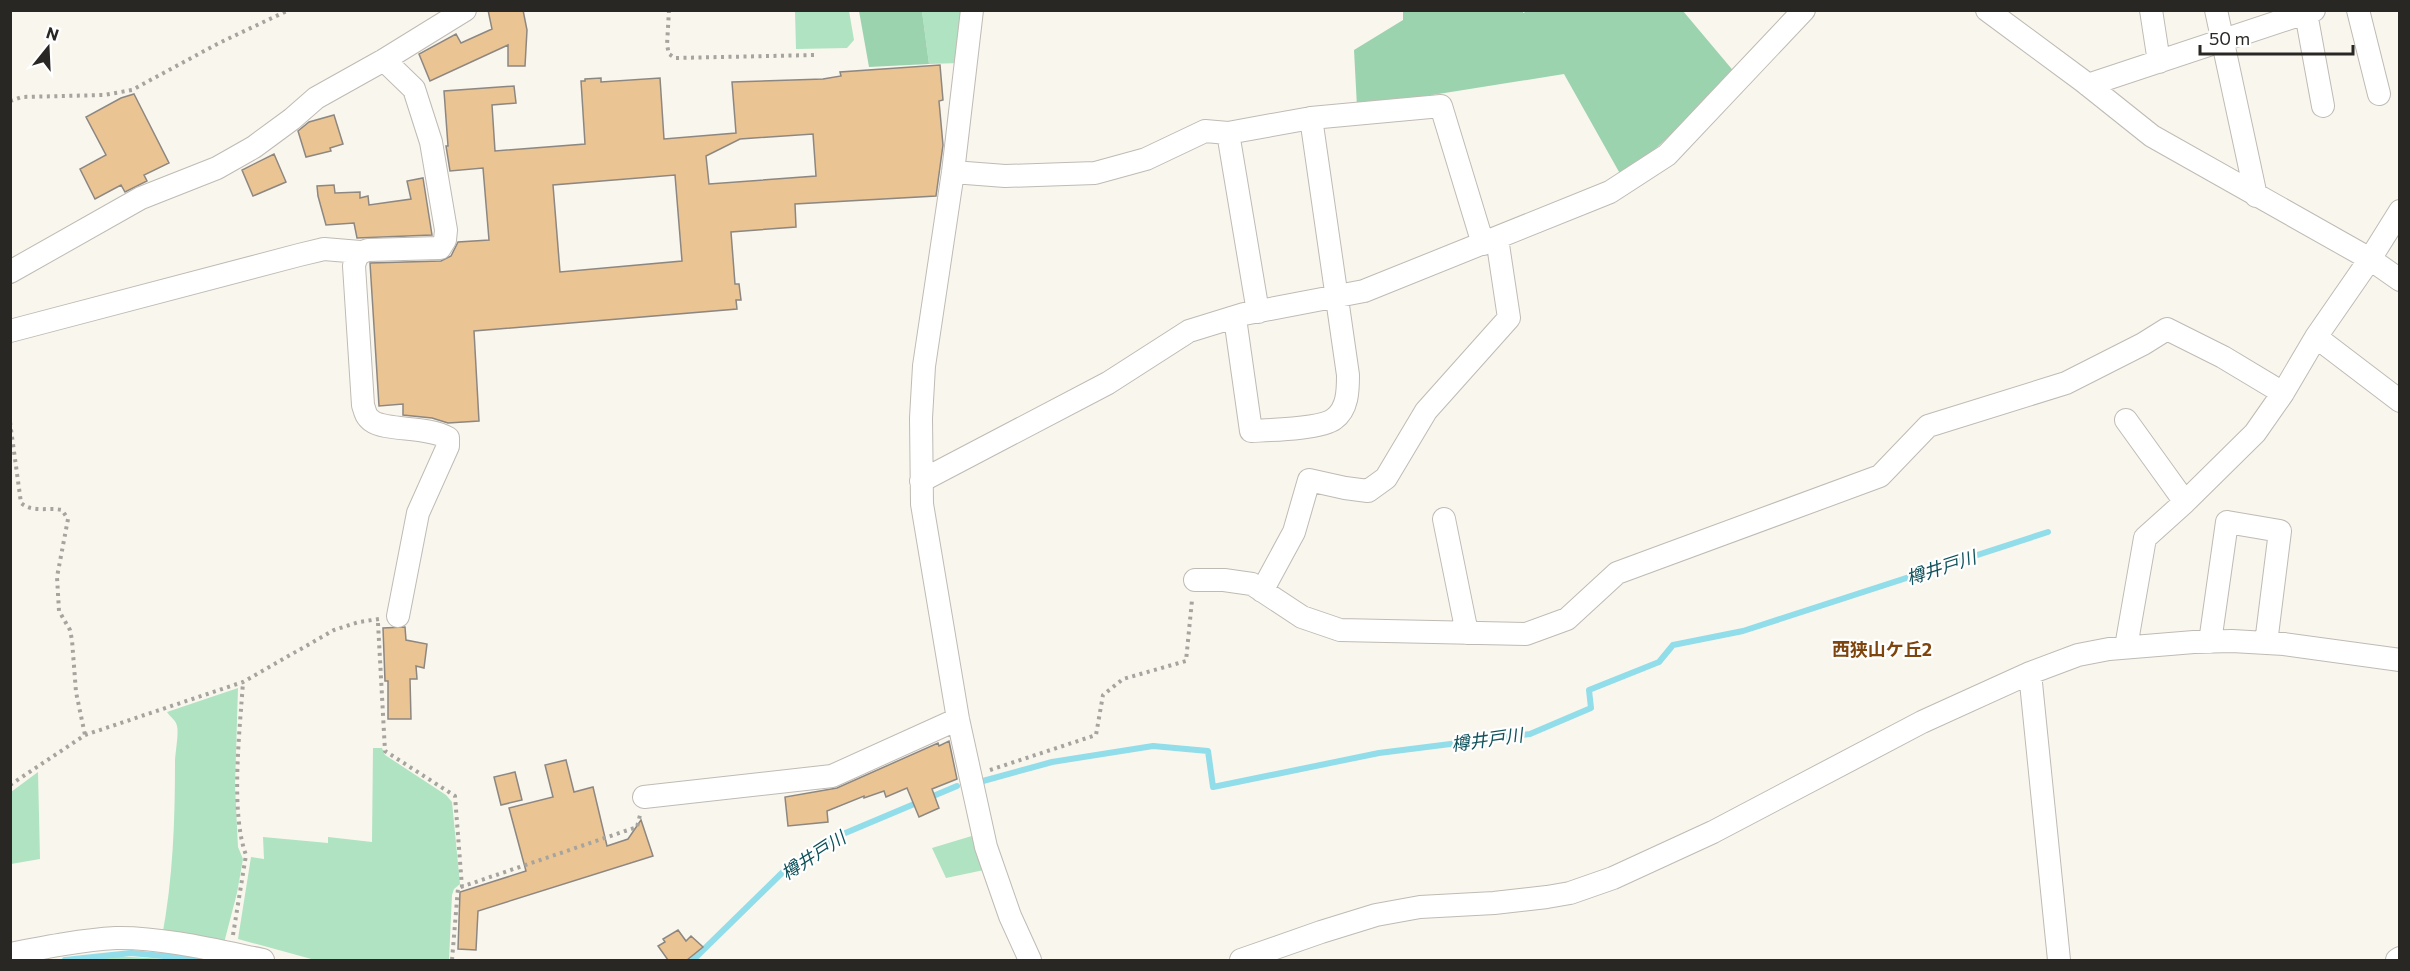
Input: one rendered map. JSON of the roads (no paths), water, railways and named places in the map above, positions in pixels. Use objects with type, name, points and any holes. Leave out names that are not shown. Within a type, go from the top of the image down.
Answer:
[{"type":"street","points":[[10,272],[141,198],[218,168],[254,147],[316,98],[384,60],[465,10]]},
{"type":"street","points":[[972,10],[953,172],[924,366],[921,481],[932,573],[958,719],[986,847],[1010,916],[1030,960]]},
{"type":"street","points":[[921,481],[1108,383],[1189,331],[1258,312],[1364,291],[1610,192],[1668,155],[1804,10]]},
{"type":"street","points":[[1987,10],[2152,136],[2370,259],[2400,280]]},
{"type":"street","points":[[2151,10],[2159,62]]},
{"type":"street","points":[[2216,10],[2256,196]]},
{"type":"street","points":[[2358,10],[2379,94]]},
{"type":"street","points":[[2088,85],[2310,12],[2323,106]]},
{"type":"street","points":[[10,331],[324,249],[360,252],[440,248],[445,240],[446,230],[431,142],[414,89],[384,60]]},
{"type":"street","points":[[953,172],[1005,176],[1095,173],[1146,159],[1205,130],[1228,133],[1311,118],[1441,106],[1490,241],[1509,318],[1426,411],[1386,478],[1368,491],[1309,480],[1294,532],[1262,591]]},
{"type":"street","points":[[1235,318],[1251,431],[1317,425],[1334,419],[1342,410],[1347,398],[1348,375],[1311,118]]},
{"type":"street","points":[[1228,133],[1258,312]]},
{"type":"street","points":[[2126,647],[2145,538],[2185,502],[2254,433],[2283,393],[2316,337],[2400,211]]},
{"type":"street","points":[[360,252],[354,267],[363,405],[366,415],[375,423],[433,432],[448,438],[448,446],[418,513],[388,618]]},
{"type":"street","points":[[1195,580],[1224,580],[1252,584],[1302,618],[1340,630],[1526,634],[1566,619],[1617,573],[1880,476],[1928,426],[2066,382],[2143,344],[2166,329],[2223,357],[2283,393]]},
{"type":"street","points":[[2316,337],[2400,401]]},
{"type":"street","points":[[2126,420],[2185,502]]},
{"type":"street","points":[[1443,519],[1467,633]]},
{"type":"street","points":[[2210,642],[2227,522],[2280,531],[2266,643]]},
{"type":"street","points":[[1241,960],[1346,923],[1376,915],[1420,907],[1538,898],[1570,892],[1613,878],[1713,832],[1922,722],[2030,673],[2078,655],[2126,647],[2210,642],[2266,643],[2400,660]]},
{"type":"street","points":[[2030,673],[2060,960]]},
{"type":"street","points":[[644,797],[832,776],[958,719]]},
{"type":"street","points":[[10,954],[76,942],[118,938],[160,942],[263,960]]},
{"type":"waterway","name":"樽井戸川","points":[[983,781],[1052,762],[1153,746],[1208,751],[1213,787],[1379,753],[1530,734],[1591,708],[1589,690],[1659,662],[1673,645],[1743,631],[2048,532]]},
{"type":"waterway","name":"樽井戸川","points":[[693,960],[789,866],[843,834],[957,786]]},
{"type":"waterway","name":"樽井戸川","points":[[65,960],[131,953],[208,960]]},
{"type":"district","name":"西狭山ケ丘2","points":[[1882,649]]}]
